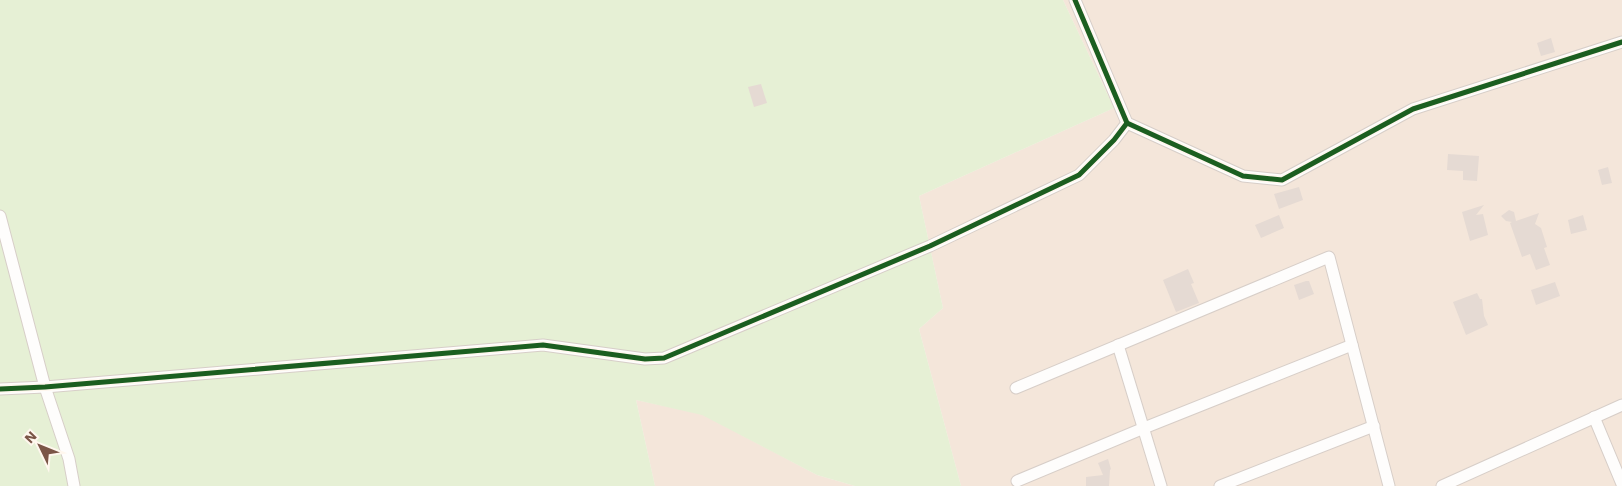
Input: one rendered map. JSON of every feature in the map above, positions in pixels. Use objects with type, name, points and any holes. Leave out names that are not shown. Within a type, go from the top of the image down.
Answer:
[{"type":"street","points":[[1075,0],[1127,123],[1244,176],[1282,180],[1413,109],[1622,42]]},
{"type":"street","points":[[0,389],[45,387],[543,345],[645,359],[664,358],[930,246],[1079,175],[1114,140],[1127,123]]},
{"type":"street","points":[[0,216],[45,387],[69,459],[74,486]]},
{"type":"street","points":[[1016,388],[1329,257],[1389,486]]},
{"type":"street","points":[[1017,481],[1352,344]]},
{"type":"street","points":[[1118,345],[1161,486]]},
{"type":"street","points":[[1442,486],[1622,405]]},
{"type":"street","points":[[1594,417],[1622,484]]},
{"type":"street","points":[[1220,486],[1374,426]]},
{"type":"shaded area","points":[[1063,0],[1622,0],[1622,486],[961,486],[919,329],[943,308],[919,196],[1114,108]]},
{"type":"shaded area","points":[[636,400],[702,414],[817,475],[855,486],[655,486]]},
{"type":"green space","points":[[0,0],[1063,0],[1114,108],[919,196],[943,308],[919,329],[961,486],[855,486],[817,475],[702,415],[636,400],[655,486],[0,486]]},
{"type":"building","points":[[1551,38],[1555,52],[1541,56],[1537,43]]},
{"type":"building","points":[[761,84],[767,103],[754,107],[748,87]]},
{"type":"building","points":[[1448,154],[1479,156],[1477,181],[1463,180],[1463,171],[1447,170]]},
{"type":"building","points":[[1608,167],[1612,183],[1602,185],[1598,170]]},
{"type":"building","points":[[1299,187],[1303,200],[1279,209],[1274,194]]},
{"type":"building","points":[[1484,205],[1476,215],[1483,214],[1488,235],[1470,241],[1462,212]]},
{"type":"building","points":[[1509,210],[1514,212],[1516,221],[1539,213],[1535,224],[1541,228],[1547,247],[1544,248],[1550,265],[1536,270],[1530,254],[1522,257],[1510,223],[1512,222],[1506,221],[1501,216]]},
{"type":"building","points":[[1279,215],[1284,228],[1261,238],[1255,225]]},
{"type":"building","points":[[1583,215],[1587,230],[1571,234],[1568,220]]},
{"type":"building","points":[[1188,269],[1194,283],[1191,284],[1199,303],[1176,312],[1163,280]]},
{"type":"building","points":[[1309,281],[1314,294],[1299,300],[1294,285]]},
{"type":"building","points":[[1555,282],[1560,296],[1536,305],[1531,290]]},
{"type":"building","points":[[1477,293],[1480,299],[1482,299],[1484,316],[1488,325],[1466,335],[1453,302]]},
{"type":"building","points":[[1108,459],[1111,469],[1109,486],[1086,486],[1086,477],[1103,475],[1098,463]]},
{"type":"cycle path","points":[[1075,0],[1127,123],[1243,176],[1282,180],[1413,109],[1622,42]]},
{"type":"cycle path","points":[[0,389],[45,387],[543,345],[645,359],[664,358],[930,246],[1079,175],[1114,140],[1127,123]]}]
